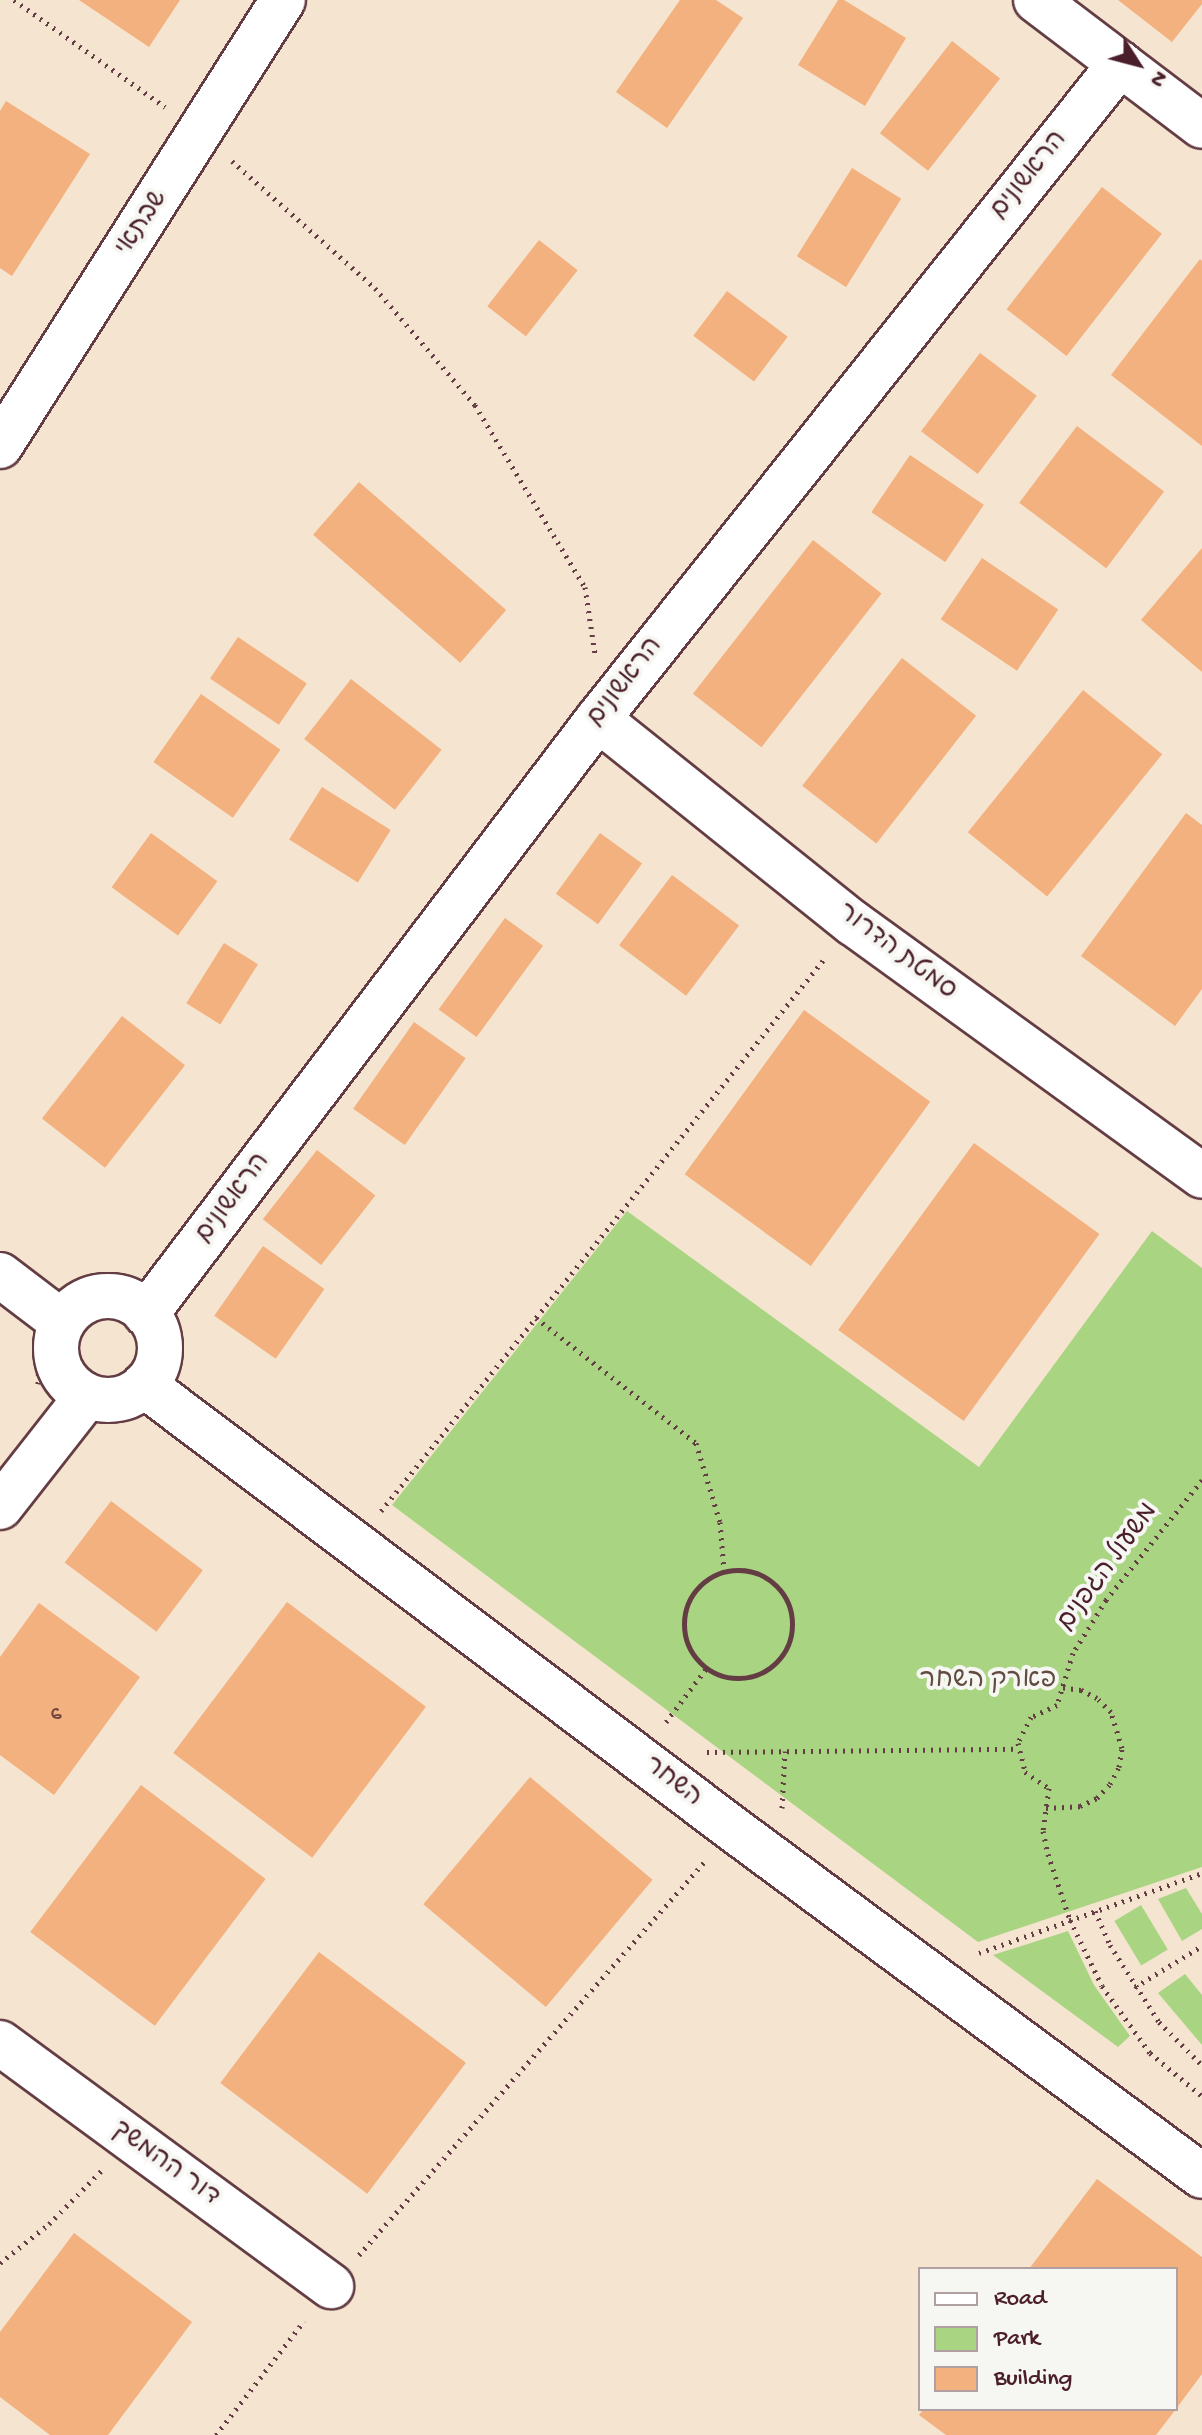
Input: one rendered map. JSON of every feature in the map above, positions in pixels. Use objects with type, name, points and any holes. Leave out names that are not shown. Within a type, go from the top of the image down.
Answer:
[{"type":"street","name":"שבתאי","points":[[0,446],[283,0]]},
{"type":"street","points":[[1036,0],[1202,126]]},
{"type":"street","name":"הראשונים","points":[[146,1314],[598,719],[1120,64]]},
{"type":"street","name":"סמטת הדרור","points":[[598,719],[853,923],[1202,1176]]},
{"type":"street","points":[[0,1275],[49,1335],[61,1373],[72,1387],[87,1396],[117,1399],[144,1385],[154,1372],[159,1342],[146,1314],[134,1304],[102,1296],[73,1310],[49,1335]]},
{"type":"street","name":"השחר","points":[[144,1385],[733,1829],[1202,2176]]},
{"type":"street","points":[[0,1507],[87,1396]]},
{"type":"street","name":"דור ההמשך","points":[[0,2043],[331,2286]]},
{"type":"path","points":[[14,0],[201,133],[375,288],[475,405],[585,587],[598,670],[598,719]]},
{"type":"path","points":[[381,1511],[853,923]]},
{"type":"path","points":[[536,1318],[696,1443],[720,1522],[724,1571]]},
{"type":"path","points":[[38,1389],[40,1360],[49,1335]]},
{"type":"path","name":"משעול הגפנים","points":[[1019,1749],[1022,1729],[1031,1717],[1057,1705],[1060,1687],[1073,1653],[1106,1600],[1202,1480]]},
{"type":"path","points":[[742,1569],[761,1574],[776,1584],[787,1599],[792,1617],[792,1636],[784,1653],[772,1667],[756,1675],[721,1676],[706,1669],[693,1656],[686,1640],[686,1606],[695,1590],[724,1571],[742,1569]]},
{"type":"path","points":[[666,1722],[706,1669]]},
{"type":"path","points":[[1046,1808],[1080,1806],[1097,1798],[1110,1784],[1119,1767],[1122,1748],[1111,1712],[1097,1698],[1081,1690],[1060,1687]]},
{"type":"path","points":[[707,1752],[1019,1749],[1025,1772],[1049,1788],[1043,1831],[1048,1854],[1070,1920],[1102,1986],[1150,2053],[1202,2096]]},
{"type":"path","points":[[782,1808],[785,1751]]},
{"type":"path","points":[[216,2435],[331,2286],[733,1829]]},
{"type":"path","points":[[979,1953],[1202,1873]]},
{"type":"path","points":[[1095,1911],[1135,1987],[1159,2022],[1202,2065]]},
{"type":"path","points":[[1135,1987],[1202,1946]]},
{"type":"path","points":[[0,2263],[49,2224],[132,2140]]},
{"type":"green space","name":"פארק השחר","points":[[627,1211],[979,1467],[1152,1231],[1202,1268],[1202,1867],[978,1942],[392,1505]]},
{"type":"green space","points":[[1186,1888],[1202,1914],[1202,1929],[1182,1941],[1158,1899]]},
{"type":"green space","points":[[1141,1905],[1168,1950],[1141,1966],[1114,1921]]},
{"type":"green space","points":[[1068,1931],[1094,1985],[1130,2036],[1118,2047],[993,1955]]},
{"type":"green space","points":[[1185,1974],[1202,1995],[1202,2045],[1158,1993]]},
{"type":"building","points":[[79,0],[180,0],[149,47]]},
{"type":"building","points":[[680,0],[716,0],[743,18],[667,128],[616,92]]},
{"type":"building","points":[[838,0],[844,0],[906,38],[865,106],[798,65]]},
{"type":"building","points":[[1118,0],[1202,0],[1202,4],[1172,42]]},
{"type":"building","points":[[952,41],[1000,79],[928,171],[880,133]]},
{"type":"building","points":[[6,101],[90,154],[12,276],[0,268],[0,111]]},
{"type":"building","points":[[852,168],[901,199],[846,287],[797,256]]},
{"type":"building","points":[[1102,187],[1162,234],[1066,356],[1007,309]]},
{"type":"building","points":[[539,240],[578,270],[526,336],[487,306]]},
{"type":"building","points":[[1200,259],[1202,261],[1202,446],[1111,375]]},
{"type":"building","points":[[727,291],[788,337],[754,381],[693,336]]},
{"type":"building","points":[[980,353],[1037,396],[978,474],[921,431]]},
{"type":"building","points":[[1077,426],[1164,492],[1106,568],[1019,503]]},
{"type":"building","points":[[910,455],[984,505],[945,562],[871,512]]},
{"type":"building","points":[[359,482],[506,610],[460,663],[313,535]]},
{"type":"building","points":[[813,540],[882,594],[762,747],[693,694]]},
{"type":"building","points":[[1202,548],[1202,672],[1141,620]]},
{"type":"building","points":[[982,558],[1058,609],[1017,671],[941,619]]},
{"type":"building","points":[[238,637],[307,683],[279,725],[210,678]]},
{"type":"building","points":[[902,658],[976,716],[876,844],[802,786]]},
{"type":"building","points":[[351,679],[442,750],[395,810],[304,739]]},
{"type":"building","points":[[1083,690],[1162,754],[1047,896],[968,832]]},
{"type":"building","points":[[201,694],[280,750],[233,818],[153,762]]},
{"type":"building","points":[[322,787],[391,830],[358,883],[289,840]]},
{"type":"building","points":[[1186,813],[1202,825],[1202,989],[1175,1026],[1081,956]]},
{"type":"building","points":[[151,833],[217,881],[178,935],[112,887]]},
{"type":"building","points":[[600,833],[642,864],[598,924],[556,894]]},
{"type":"building","points":[[672,875],[739,926],[686,996],[619,945]]},
{"type":"building","points":[[505,918],[543,946],[477,1037],[439,1009]]},
{"type":"building","points":[[224,943],[258,964],[220,1024],[186,1003]]},
{"type":"building","points":[[804,1010],[930,1102],[811,1266],[685,1174]]},
{"type":"building","points":[[122,1016],[185,1065],[105,1168],[42,1118]]},
{"type":"building","points":[[414,1022],[466,1058],[405,1145],[353,1109]]},
{"type":"building","points":[[974,1143],[1099,1234],[964,1421],[838,1330]]},
{"type":"building","points":[[317,1150],[375,1196],[321,1265],[263,1219]]},
{"type":"building","points":[[263,1246],[324,1289],[276,1359],[214,1316]]},
{"type":"building","points":[[111,1501],[203,1570],[157,1632],[65,1562]]},
{"type":"building","points":[[287,1602],[426,1707],[312,1858],[173,1753]]},
{"type":"building","points":[[39,1603],[140,1677],[54,1795],[0,1755],[0,1657]]},
{"type":"building","points":[[530,1777],[653,1880],[546,2007],[423,1904]]},
{"type":"building","points":[[141,1785],[266,1879],[155,2026],[30,1932]]},
{"type":"building","points":[[319,1952],[466,2063],[367,2194],[220,2083]]},
{"type":"building","points":[[1097,2179],[1202,2257],[1202,2374],[1178,2406],[1178,2267],[1031,2267]]},
{"type":"building","points":[[74,2233],[192,2322],[108,2435],[50,2435],[0,2397],[0,2332]]},
{"type":"building","points":[[922,2411],[1174,2411],[1156,2435],[946,2435],[919,2415]]}]
